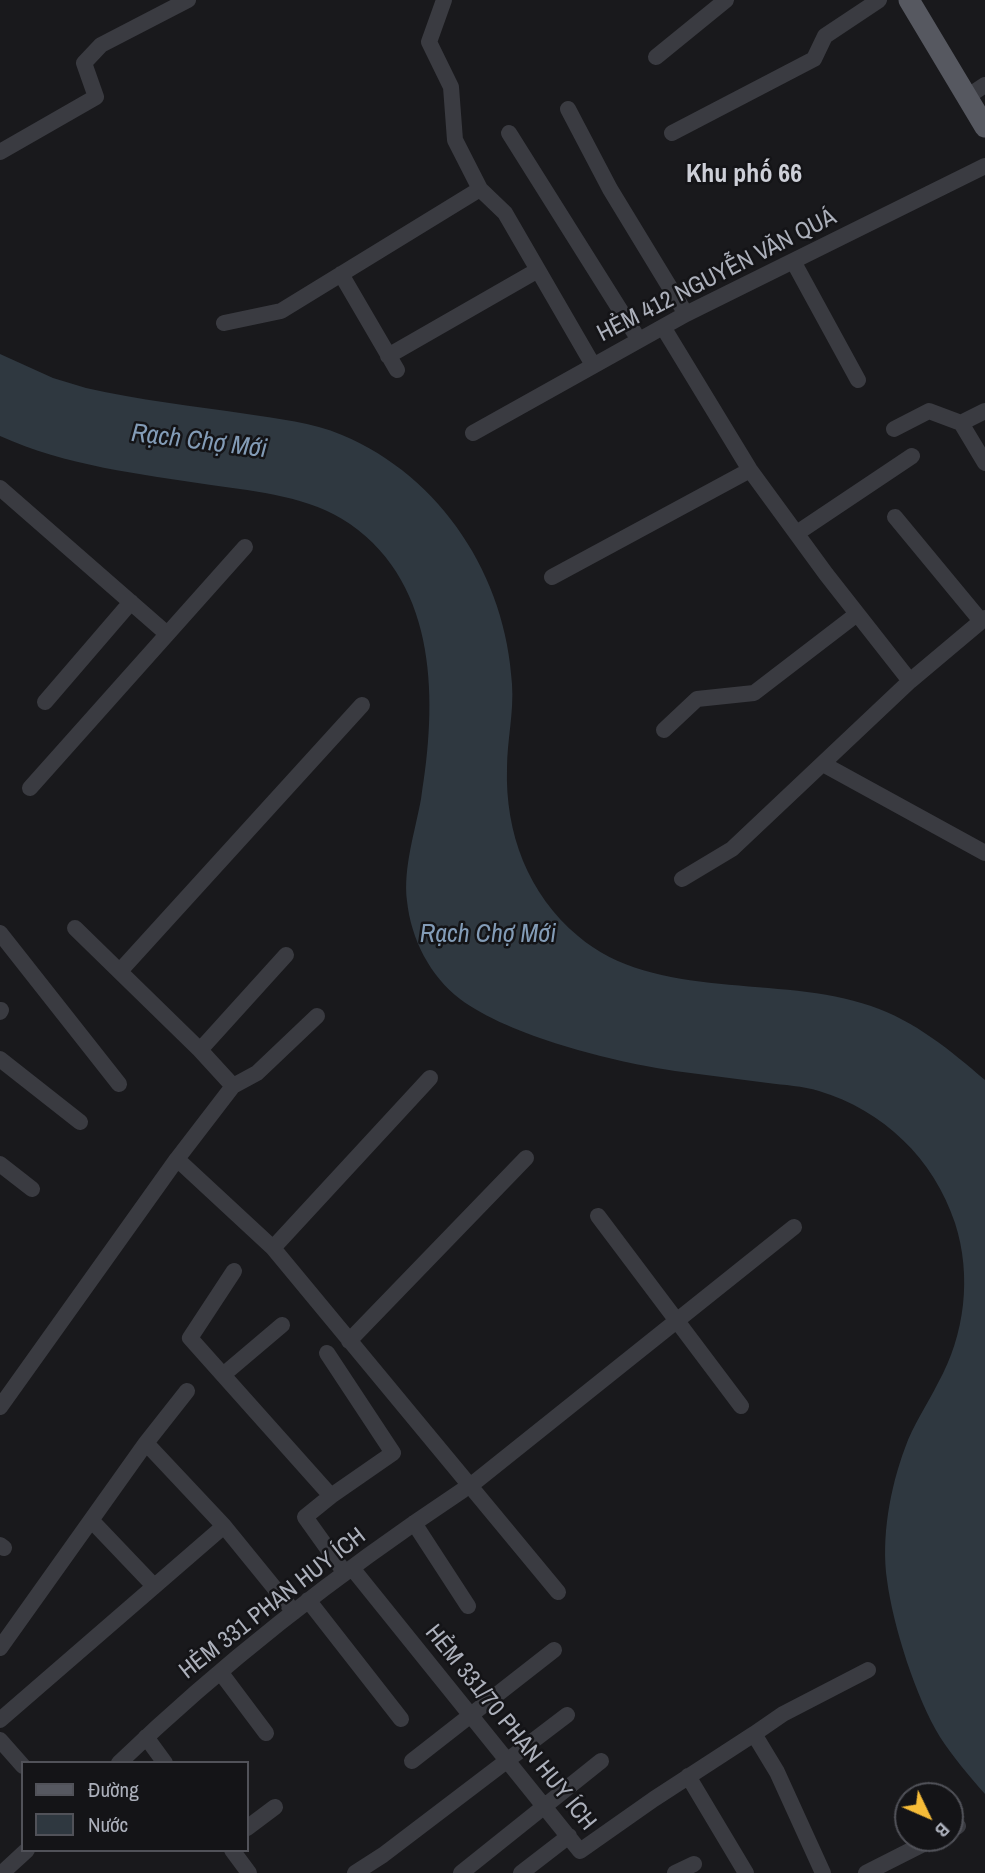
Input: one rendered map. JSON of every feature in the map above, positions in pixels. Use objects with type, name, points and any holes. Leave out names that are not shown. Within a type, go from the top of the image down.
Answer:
[{"type":"main road","points":[[909,0],[985,127]]},
{"type":"street","points":[[0,152],[96,97],[84,63],[102,45],[188,0]]},
{"type":"street","points":[[444,0],[429,42],[451,87],[455,140],[480,189],[505,213],[593,365]]},
{"type":"street","points":[[656,57],[726,0]]},
{"type":"street","points":[[672,133],[814,59],[825,36],[879,0]]},
{"type":"street","points":[[967,97],[985,85]]},
{"type":"street","points":[[568,109],[610,189],[686,314]]},
{"type":"street","points":[[509,133],[639,340]]},
{"type":"street","name":"HẺM 412 NGUYỄN VĂN QUÁ","points":[[472,433],[686,314],[985,166]]},
{"type":"street","points":[[225,323],[281,310],[480,189]]},
{"type":"street","points":[[793,261],[858,380]]},
{"type":"street","points":[[388,356],[538,270]]},
{"type":"street","points":[[341,274],[397,370]]},
{"type":"street","points":[[663,327],[750,470],[910,681]]},
{"type":"street","points":[[894,429],[929,411],[961,423],[985,463]]},
{"type":"street","points":[[961,423],[985,411]]},
{"type":"street","points":[[797,533],[912,456]]},
{"type":"street","points":[[552,577],[750,470]]},
{"type":"street","points":[[0,488],[166,633]]},
{"type":"street","points":[[682,879],[732,849],[910,681],[982,624],[895,517]]},
{"type":"street","points":[[30,788],[245,547]]},
{"type":"street","points":[[45,702],[131,602]]},
{"type":"street","points":[[664,730],[697,699],[754,693],[857,614]]},
{"type":"street","points":[[120,971],[362,705]]},
{"type":"street","points":[[822,764],[985,853]]},
{"type":"street","points":[[75,928],[200,1049],[233,1086]]},
{"type":"street","points":[[0,933],[120,1084]]},
{"type":"street","points":[[200,1049],[286,955]]},
{"type":"street","points":[[0,1407],[177,1159],[233,1086],[257,1073],[317,1016]]},
{"type":"street","points":[[0,1059],[80,1122]]},
{"type":"street","points":[[273,1248],[430,1078]]},
{"type":"street","points":[[349,1341],[526,1158]]},
{"type":"street","points":[[177,1159],[273,1248],[466,1488],[558,1592]]},
{"type":"street","points":[[0,1164],[32,1189]]},
{"type":"street","points":[[598,1216],[741,1406]]},
{"type":"street","name":"HẺM 331 PHAN HUY ÍCH","points":[[121,1761],[308,1600],[466,1488],[794,1227]]},
{"type":"street","points":[[234,1271],[190,1338],[331,1496],[393,1453],[327,1353]]},
{"type":"street","points":[[223,1375],[282,1325]]},
{"type":"street","points":[[0,1648],[146,1443],[187,1391]]},
{"type":"street","points":[[146,1443],[224,1526],[294,1612]]},
{"type":"street","name":"HẺM 331/70 PHAN HUY ÍCH","points":[[331,1496],[305,1517],[471,1715],[580,1851],[783,1714],[868,1671]]},
{"type":"street","points":[[92,1521],[154,1586]]},
{"type":"street","points":[[414,1523],[468,1606]]},
{"type":"street","points":[[0,1720],[224,1526]]},
{"type":"street","points":[[308,1600],[401,1719]]},
{"type":"street","points":[[412,1761],[554,1650]]},
{"type":"street","points":[[221,1673],[266,1733]]},
{"type":"street","points":[[355,1873],[383,1855],[567,1715]]},
{"type":"street","points":[[754,1734],[777,1772],[823,1873]]},
{"type":"street","points":[[146,1737],[164,1761]]},
{"type":"street","points":[[0,1740],[21,1764]]},
{"type":"street","points":[[461,1873],[601,1761]]},
{"type":"street","points":[[688,1776],[746,1873]]},
{"type":"street","points":[[248,1827],[275,1807]]},
{"type":"street","points":[[521,1873],[569,1836]]},
{"type":"street","points":[[2,1873],[25,1852]]},
{"type":"street","points":[[234,1852],[250,1873]]},
{"type":"street","points":[[866,1873],[907,1852]]},
{"type":"street","points":[[675,1873],[695,1864]]},
{"type":"water","name":"Rạch Chợ Mới","points":[[0,354],[53,378],[86,388],[319,427],[378,453],[410,477],[438,504],[462,535],[482,569],[497,606],[507,644],[512,684],[507,768],[510,816],[515,839],[533,882],[561,919],[578,936],[609,957],[643,970],[681,979],[835,997],[887,1012],[945,1047],[985,1080],[985,1794],[945,1744],[922,1702],[900,1640],[885,1564],[888,1513],[900,1463],[912,1431],[947,1365],[960,1325],[963,1305],[960,1243],[946,1200],[934,1178],[920,1158],[885,1124],[842,1100],[819,1091],[675,1071],[563,1046],[506,1025],[449,990],[424,956],[413,929],[407,901],[408,863],[426,762],[429,686],[425,649],[416,613],[401,580],[379,550],[350,524],[318,507],[265,493],[130,473],[77,462],[0,436]]},
{"type":"district","name":"Khu phố 66","points":[[744,175]]}]
